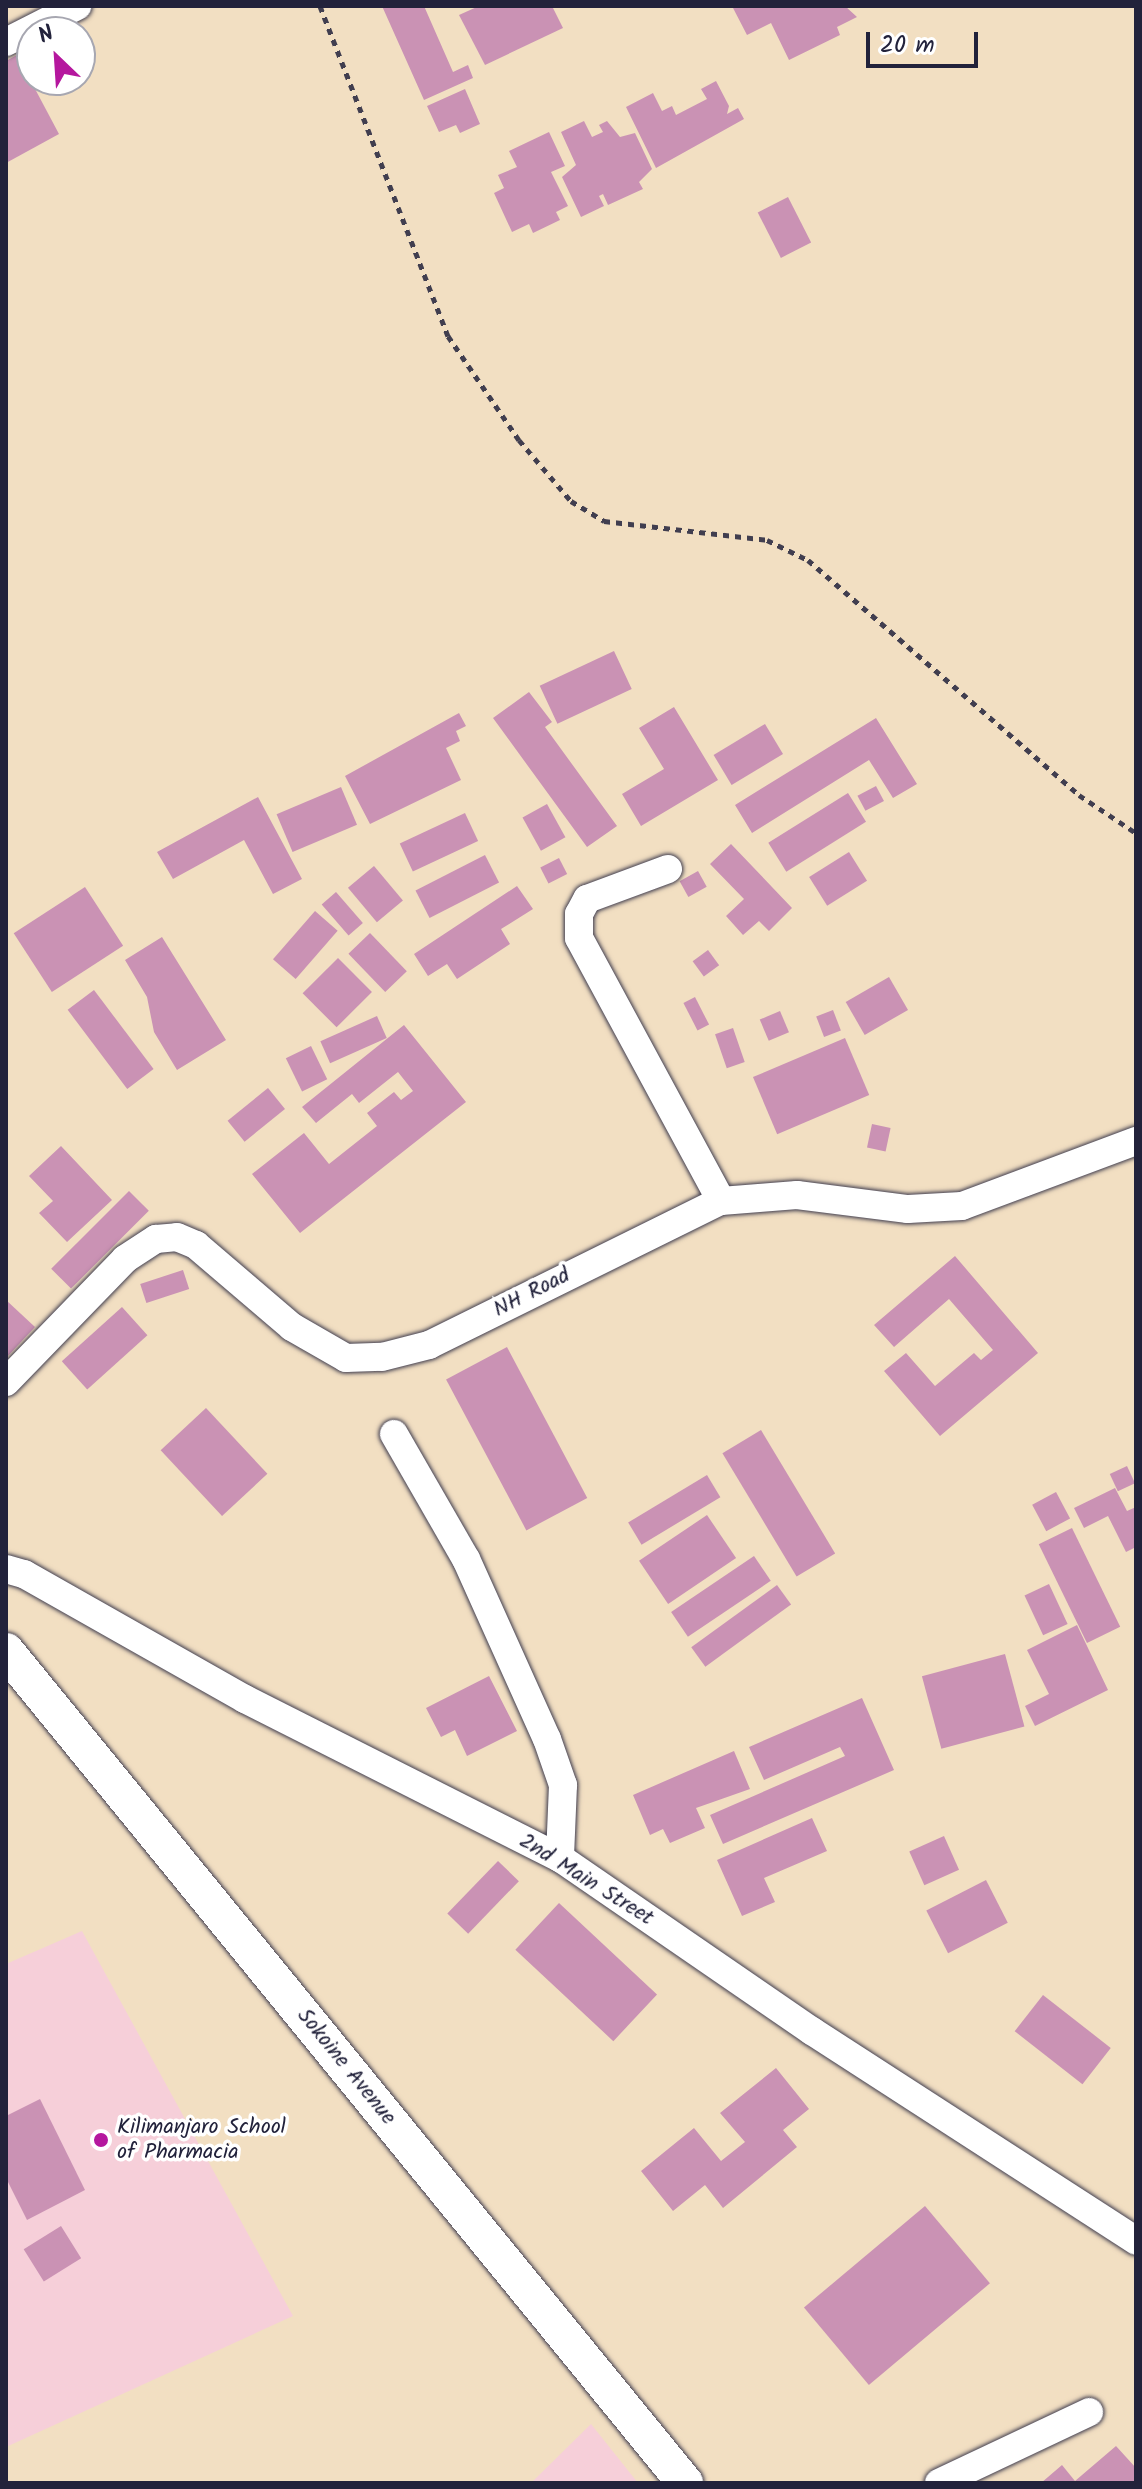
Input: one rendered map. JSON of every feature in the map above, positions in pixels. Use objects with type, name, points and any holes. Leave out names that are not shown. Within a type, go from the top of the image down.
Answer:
[{"type":"street","points":[[6,42],[77,6]]},
{"type":"street","points":[[668,869],[587,899],[579,914],[579,938],[721,1201]]},
{"type":"street","name":"NH Road","points":[[6,1382],[125,1259],[156,1239],[177,1237],[196,1245],[292,1327],[346,1358],[382,1357],[429,1345],[721,1201],[797,1195],[908,1209],[962,1206],[1136,1141]]},
{"type":"street","points":[[394,1434],[466,1559],[547,1739],[563,1785],[560,1858]]},
{"type":"street","name":"2nd Main Street","points":[[6,1569],[24,1574],[245,1699],[560,1858],[812,2031],[1136,2241]]},
{"type":"street","name":"Sokoine Avenue","points":[[6,1651],[685,2483]]},
{"type":"street","points":[[939,2483],[1089,2412]]},
{"type":"path","points":[[320,6],[448,336],[519,440],[571,501],[604,521],[767,540],[808,560],[1079,795],[1136,833]]},
{"type":"shaded area","name":"Kilimanjaro School of Pharmacia","points":[[82,1931],[293,2316],[6,2447],[6,1964]]},
{"type":"shaded area","points":[[591,2424],[638,2483],[531,2483]]},
{"type":"building","points":[[382,6],[424,6],[453,72],[468,65],[473,78],[424,100]]},
{"type":"building","points":[[479,6],[552,6],[563,28],[485,65],[459,15]]},
{"type":"building","points":[[732,6],[845,6],[857,17],[837,27],[840,35],[789,60],[771,23],[747,35]]},
{"type":"building","points":[[16,56],[16,96],[39,96],[59,134],[6,163],[6,61]]},
{"type":"building","points":[[716,81],[729,106],[727,114],[738,108],[744,119],[656,168],[626,107],[653,93],[662,111],[672,106],[676,115],[707,99],[701,89]]},
{"type":"building","points":[[465,89],[480,124],[460,133],[456,125],[439,132],[427,106]]},
{"type":"building","points":[[584,121],[592,137],[603,132],[599,125],[607,121],[620,137],[635,133],[652,169],[639,182],[643,189],[608,205],[603,194],[599,196],[604,206],[581,217],[562,177],[576,165],[561,132]]},
{"type":"building","points":[[549,132],[565,166],[551,172],[568,206],[556,212],[560,220],[533,233],[529,224],[512,232],[494,193],[504,188],[498,175],[517,167],[509,151]]},
{"type":"building","points":[[788,197],[811,242],[781,258],[758,212]]},
{"type":"building","points":[[614,651],[632,689],[557,724],[540,686]]},
{"type":"building","points":[[529,692],[552,722],[545,727],[617,826],[587,847],[493,718]]},
{"type":"building","points":[[674,707],[718,780],[641,826],[622,794],[664,769],[639,728]]},
{"type":"building","points":[[459,713],[466,726],[456,731],[460,741],[446,748],[461,780],[370,824],[345,776]]},
{"type":"building","points":[[876,718],[917,784],[893,798],[869,760],[752,833],[735,805]]},
{"type":"building","points":[[765,724],[783,754],[732,785],[714,755]]},
{"type":"building","points":[[876,786],[884,801],[865,811],[857,796]]},
{"type":"building","points":[[341,787],[357,825],[293,852],[277,814]]},
{"type":"building","points":[[848,793],[866,822],[786,872],[768,843]]},
{"type":"building","points":[[258,797],[302,879],[273,894],[244,840],[173,879],[157,852]]},
{"type":"building","points":[[547,804],[565,837],[541,851],[523,818]]},
{"type":"building","points":[[465,813],[478,841],[413,872],[400,843]]},
{"type":"building","points":[[731,844],[792,908],[769,931],[759,921],[743,935],[726,916],[744,899],[710,864]]},
{"type":"building","points":[[849,852],[867,881],[827,906],[809,877]]},
{"type":"building","points":[[485,855],[499,883],[430,918],[416,890]]},
{"type":"building","points":[[559,858],[567,874],[548,884],[540,868]]},
{"type":"building","points":[[374,866],[403,900],[377,922],[348,888]]},
{"type":"building","points":[[698,871],[707,887],[688,897],[680,881]]},
{"type":"building","points":[[517,886],[533,909],[501,929],[510,944],[457,979],[447,964],[428,976],[414,954]]},
{"type":"building","points":[[85,887],[123,946],[52,992],[14,933]]},
{"type":"building","points":[[336,892],[363,923],[349,935],[322,904]]},
{"type":"building","points":[[315,911],[338,931],[296,979],[273,959]]},
{"type":"building","points":[[370,933],[407,971],[385,992],[348,954]]},
{"type":"building","points":[[162,937],[226,1040],[177,1070],[154,1032],[147,997],[125,960]]},
{"type":"building","points":[[708,950],[719,965],[704,977],[693,961]]},
{"type":"building","points":[[338,958],[372,992],[337,1027],[303,993]]},
{"type":"building","points":[[889,977],[908,1010],[865,1035],[846,1002]]},
{"type":"building","points":[[94,990],[154,1069],[127,1089],[68,1010]]},
{"type":"building","points":[[695,997],[709,1025],[697,1031],[683,1003]]},
{"type":"building","points":[[833,1010],[841,1031],[824,1037],[816,1016]]},
{"type":"building","points":[[780,1011],[789,1032],[769,1041],[760,1020]]},
{"type":"building","points":[[377,1016],[387,1038],[330,1063],[320,1041]]},
{"type":"building","points":[[404,1025],[466,1102],[300,1233],[252,1174],[304,1133],[329,1164],[377,1126],[367,1113],[394,1092],[401,1100],[413,1091],[398,1072],[359,1103],[352,1094],[316,1123],[302,1107]]},
{"type":"building","points":[[733,1028],[745,1062],[727,1068],[715,1034]]},
{"type":"building","points":[[845,1038],[869,1095],[777,1134],[753,1077]]},
{"type":"building","points":[[311,1046],[327,1079],[302,1092],[286,1058]]},
{"type":"building","points":[[268,1088],[285,1109],[245,1142],[228,1121]]},
{"type":"building","points":[[872,1124],[891,1128],[886,1151],[867,1147]]},
{"type":"building","points":[[61,1146],[112,1200],[67,1242],[39,1213],[53,1201],[29,1176]]},
{"type":"building","points":[[129,1191],[149,1211],[71,1289],[51,1269]]},
{"type":"building","points":[[955,1256],[1038,1353],[940,1436],[884,1371],[906,1353],[935,1386],[974,1353],[981,1360],[993,1350],[949,1299],[894,1347],[874,1325]]},
{"type":"building","points":[[183,1270],[189,1289],[146,1303],[140,1284]]},
{"type":"building","points":[[6,1300],[35,1327],[6,1358]]},
{"type":"building","points":[[122,1307],[147,1335],[87,1389],[62,1361]]},
{"type":"building","points":[[507,1347],[587,1498],[526,1530],[446,1379]]},
{"type":"building","points":[[206,1408],[267,1474],[222,1516],[161,1450]]},
{"type":"building","points":[[761,1430],[835,1553],[797,1577],[722,1453]]},
{"type":"building","points":[[1127,1466],[1135,1483],[1118,1491],[1110,1474]]},
{"type":"building","points":[[707,1475],[720,1497],[642,1545],[628,1522]]},
{"type":"building","points":[[1115,1488],[1127,1511],[1136,1507],[1136,1547],[1126,1552],[1108,1516],[1084,1528],[1074,1508]]},
{"type":"building","points":[[1056,1492],[1070,1518],[1046,1531],[1032,1505]]},
{"type":"building","points":[[707,1515],[736,1558],[668,1604],[639,1561]]},
{"type":"building","points":[[1072,1528],[1120,1627],[1087,1643],[1039,1544]]},
{"type":"building","points":[[754,1556],[771,1581],[688,1637],[671,1612]]},
{"type":"building","points":[[1049,1584],[1068,1624],[1043,1635],[1025,1595]]},
{"type":"building","points":[[777,1585],[791,1604],[705,1667],[691,1647]]},
{"type":"building","points":[[1077,1625],[1108,1690],[1035,1726],[1025,1706],[1049,1694],[1027,1650]]},
{"type":"building","points":[[1005,1654],[1024,1726],[941,1749],[922,1676]]},
{"type":"building","points":[[489,1676],[517,1731],[467,1756],[455,1730],[441,1737],[426,1708]]},
{"type":"building","points":[[862,1698],[894,1770],[723,1844],[710,1815],[845,1756],[840,1747],[764,1780],[749,1747]]},
{"type":"building","points":[[734,1751],[750,1789],[696,1808],[705,1828],[670,1843],[663,1829],[650,1835],[633,1795]]},
{"type":"building","points":[[812,1818],[827,1851],[764,1878],[775,1902],[742,1916],[717,1860]]},
{"type":"building","points":[[944,1836],[959,1870],[924,1885],[909,1851]]},
{"type":"building","points":[[498,1861],[519,1881],[468,1934],[447,1914]]},
{"type":"building","points":[[986,1880],[1008,1923],[948,1953],[926,1910]]},
{"type":"building","points":[[559,1903],[657,1994],[613,2041],[515,1950]]},
{"type":"building","points":[[1043,1995],[1111,2048],[1082,2084],[1015,2031]]},
{"type":"building","points":[[776,2068],[809,2109],[783,2130],[797,2147],[723,2208],[705,2185],[673,2211],[641,2171],[694,2128],[721,2161],[745,2142],[720,2113]]},
{"type":"building","points":[[40,2099],[85,2190],[27,2220],[6,2178],[6,2116]]},
{"type":"building","points":[[925,2206],[990,2283],[869,2385],[804,2308]]},
{"type":"building","points":[[61,2226],[81,2258],[44,2282],[24,2249]]},
{"type":"building","points":[[1116,2446],[1136,2468],[1136,2483],[1041,2483],[1062,2465],[1075,2481]]},
{"type":"place","name":"Kilimanjaro School of Pharmacia","points":[[101,2140]]}]
